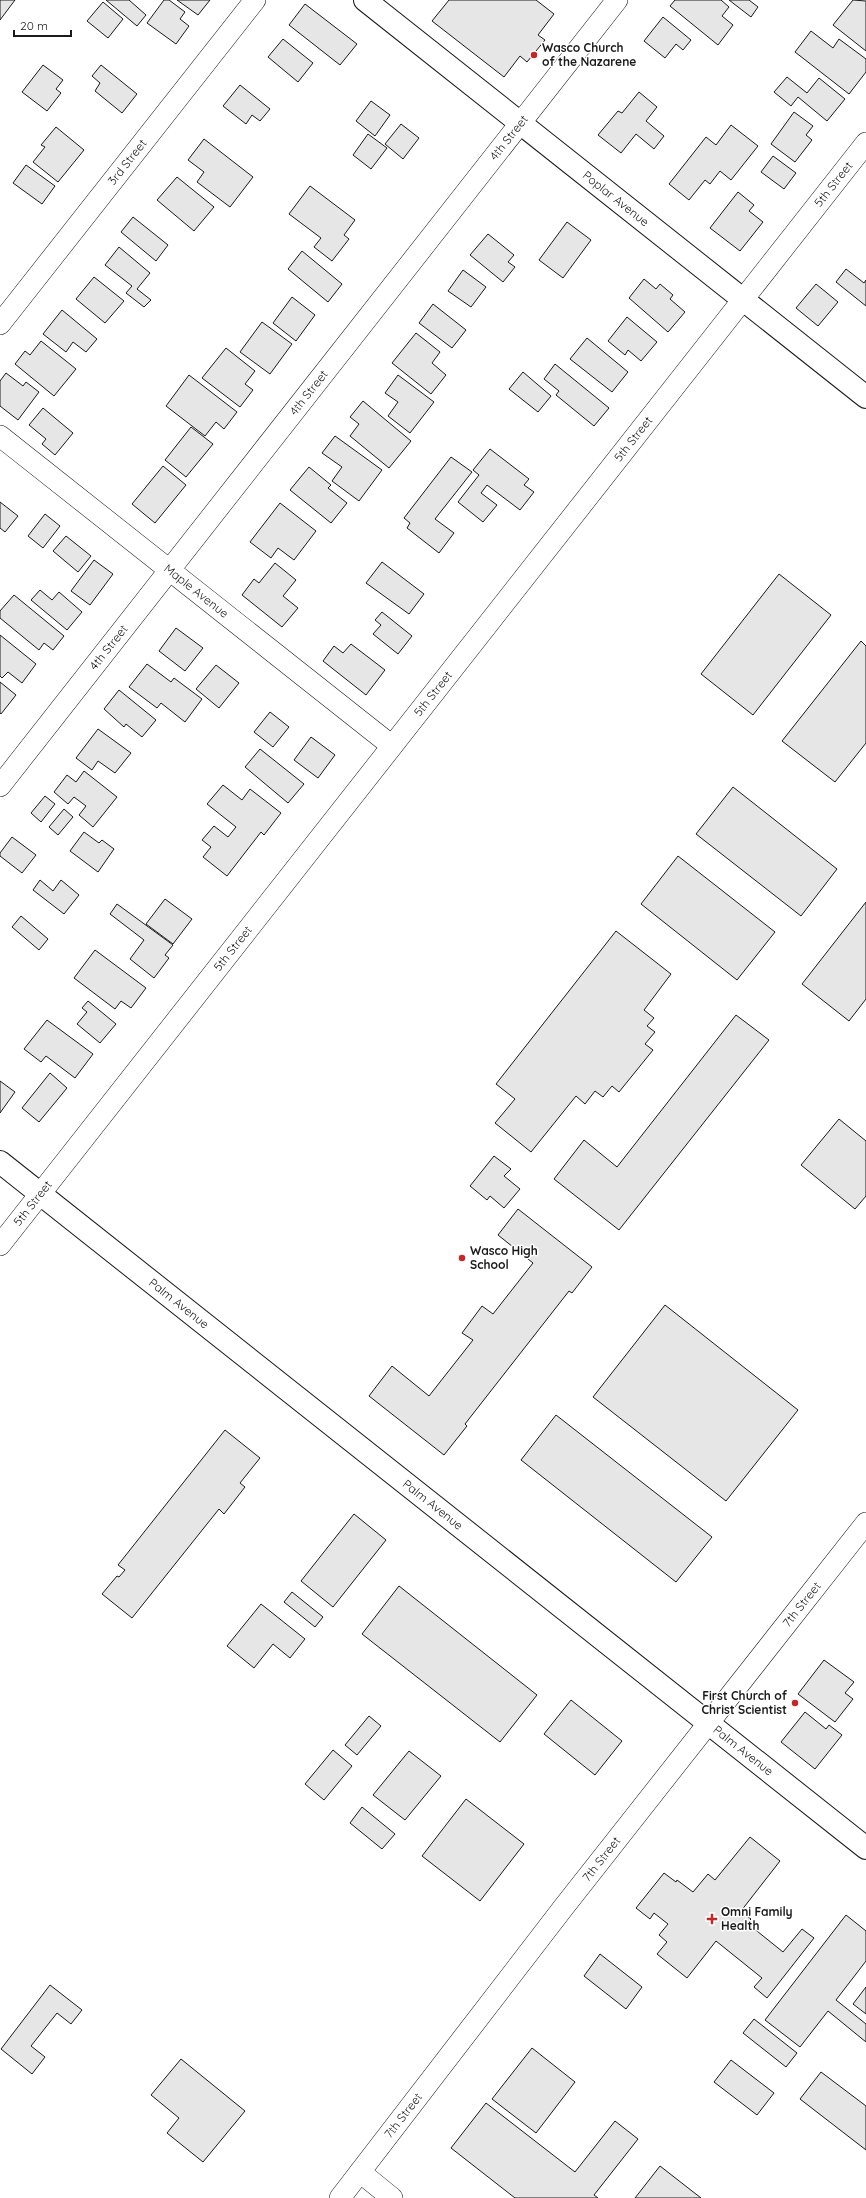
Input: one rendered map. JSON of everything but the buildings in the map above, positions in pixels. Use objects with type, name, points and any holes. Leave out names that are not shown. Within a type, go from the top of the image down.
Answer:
[{"type":"main road","name":"Poplar Avenue","points":[[365,0],[866,397]]},
{"type":"main road","name":"Palm Avenue","points":[[0,1162],[866,1848]]},
{"type":"street","name":"3rd Street","points":[[0,324],[255,0]]},
{"type":"street","name":"4th Street","points":[[0,786],[617,0]]},
{"type":"street","name":"5th Street","points":[[0,1245],[866,143]]},
{"type":"street","name":"Maple Avenue","points":[[0,436],[392,746]]},
{"type":"street","name":"7th Street","points":[[340,2198],[568,1902],[866,1523]]},
{"type":"street","points":[[360,2172],[392,2198]]},
{"type":"place","name":"Wasco Church of the Nazarene","points":[[534,55]]},
{"type":"place","name":"Wasco High School","points":[[462,1258]]},
{"type":"place","name":"First Church of Christ Scientist","points":[[795,1703]]},
{"type":"place","name":"Omni Family Health","points":[[712,1919]]}]
